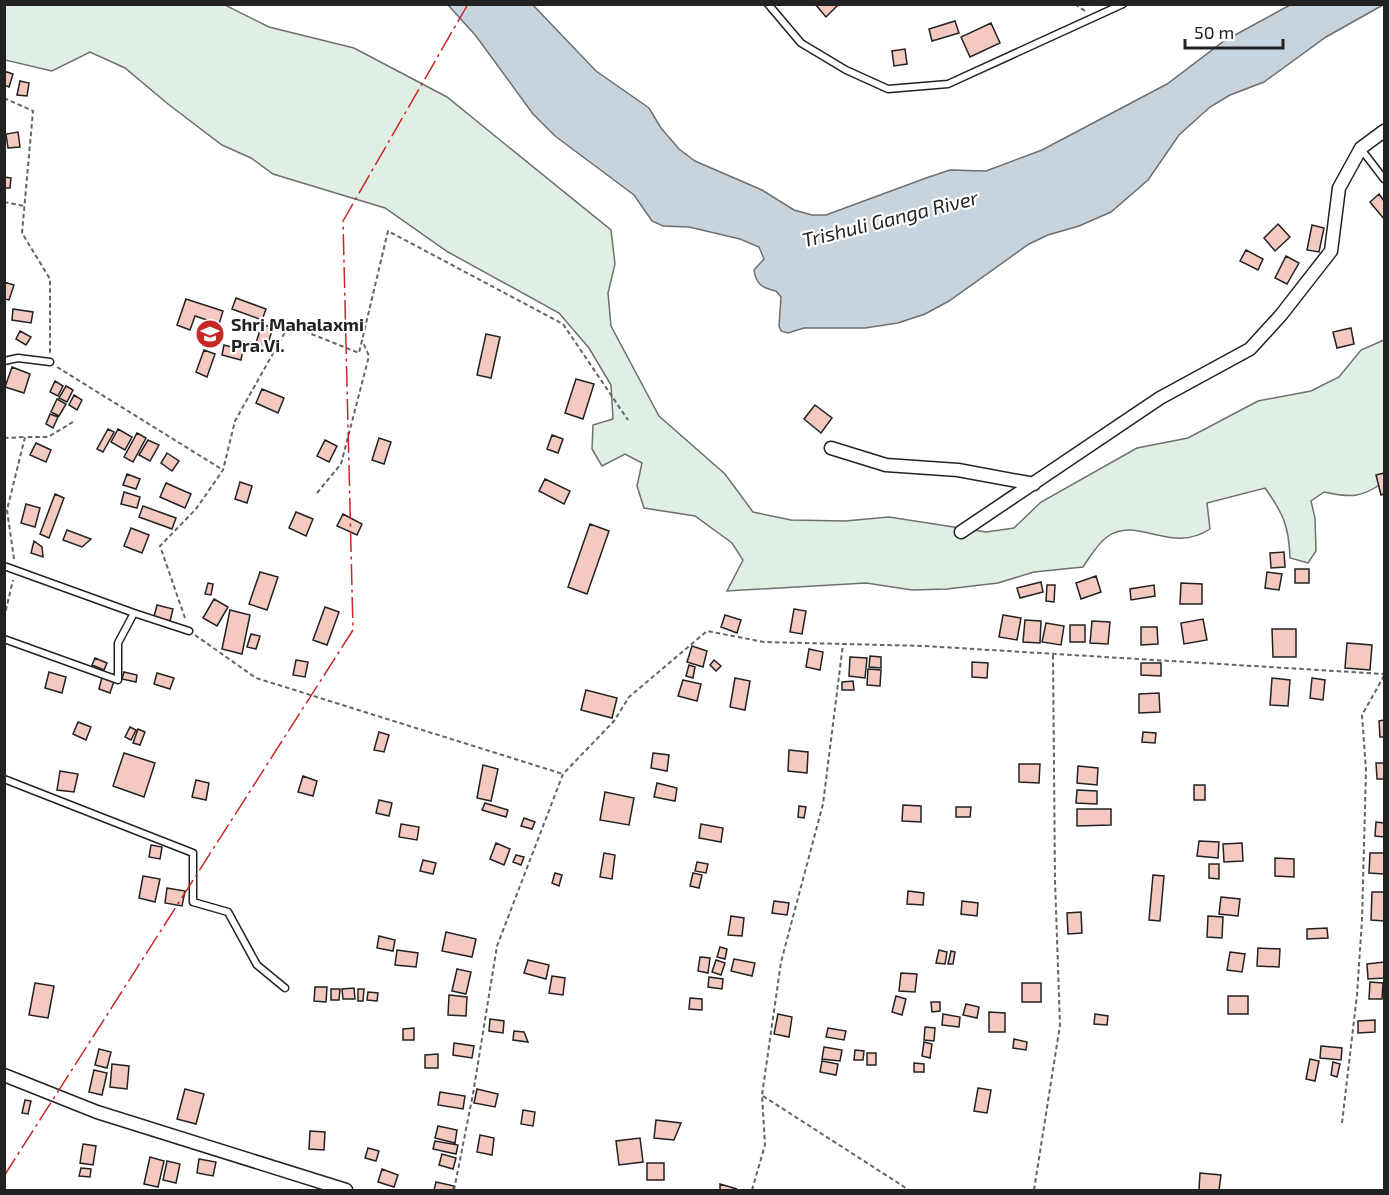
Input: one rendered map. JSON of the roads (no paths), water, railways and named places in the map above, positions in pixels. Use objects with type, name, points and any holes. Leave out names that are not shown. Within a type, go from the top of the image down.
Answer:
[{"type":"street","points":[[961,532],[1161,398],[1250,349],[1281,315],[1331,251],[1339,188],[1361,148],[1384,131]]},
{"type":"street","points":[[831,448],[886,465],[958,470],[1034,483]]},
{"type":"street","points":[[4,1075],[97,1112],[346,1191]]},
{"type":"lane","points":[[768,4],[801,43],[846,70],[888,88],[948,84],[1123,4]]},
{"type":"lane","points":[[1361,148],[1384,180]]},
{"type":"lane","points":[[4,361],[18,358],[50,362]]},
{"type":"lane","points":[[4,566],[189,631]]},
{"type":"lane","points":[[4,639],[118,680],[118,643],[134,612]]},
{"type":"lane","points":[[4,779],[193,853],[194,902],[228,912],[256,965],[285,988]]},
{"type":"water","name":"Trishuli Ganga River","points":[[448,5],[533,5],[596,71],[649,108],[661,128],[679,149],[695,161],[762,190],[794,210],[812,215],[826,215],[950,170],[986,171],[1042,150],[1167,84],[1224,41],[1290,5],[1383,5],[1326,37],[1264,82],[1230,95],[1210,107],[1179,135],[1148,180],[1111,212],[1029,244],[949,301],[925,314],[898,323],[865,328],[804,328],[788,333],[781,331],[779,326],[781,297],[776,291],[761,285],[756,279],[754,270],[764,259],[759,247],[740,239],[689,227],[663,226],[652,221],[634,195],[555,136],[533,114],[476,36]]},
{"type":"place","name":"Shri Mahalaxmi Pra.Vi.","points":[[210,334]]}]
